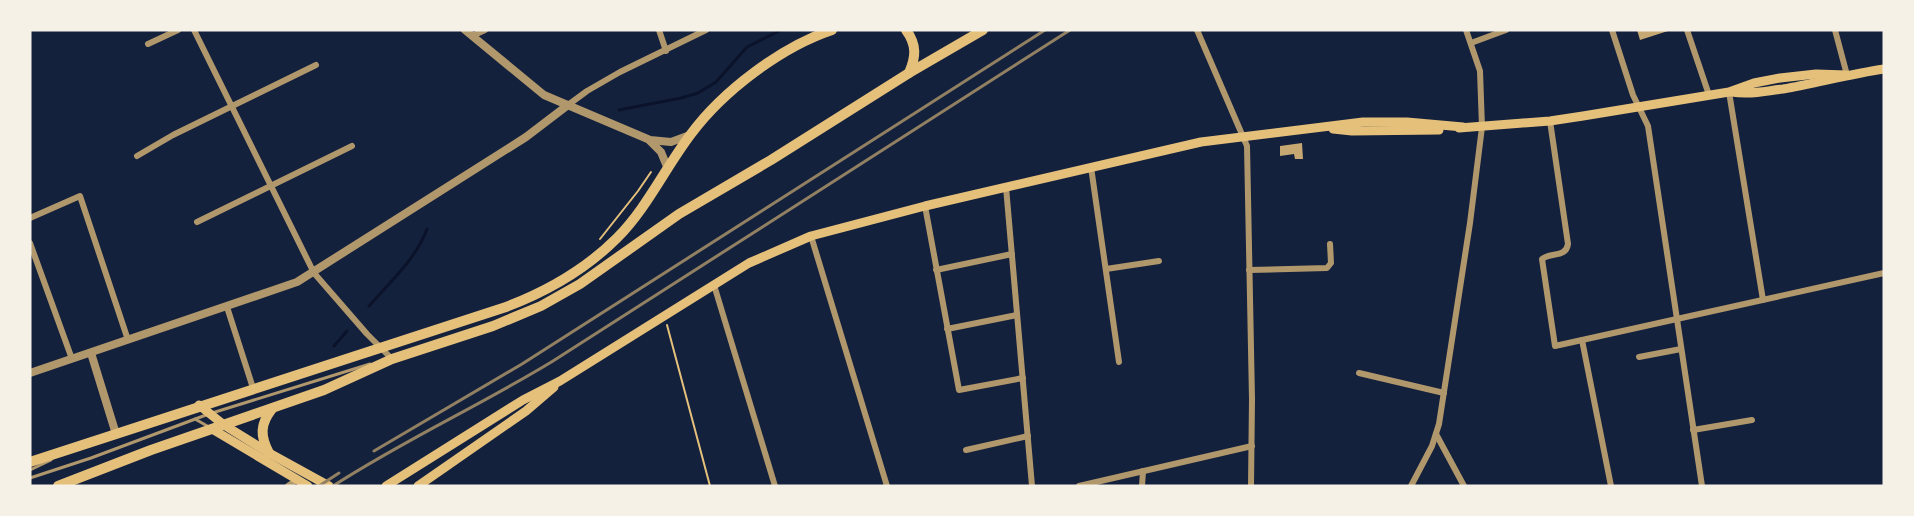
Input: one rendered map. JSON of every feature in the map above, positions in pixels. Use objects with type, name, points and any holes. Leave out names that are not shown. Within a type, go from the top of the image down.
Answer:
[{"type":"main road","points":[[30,462],[199,405],[506,307],[565,279],[598,256],[622,232],[690,135],[718,103],[747,79],[789,51],[832,30]]},
{"type":"main road","points":[[906,30],[915,47],[914,62],[909,73]]},
{"type":"main road","points":[[58,486],[152,450],[324,390],[392,359],[510,320],[559,297],[661,225],[983,30]]},
{"type":"main road","points":[[386,486],[523,400],[560,381],[761,257],[811,236],[925,206],[1091,167],[1201,142],[1243,135],[1324,128],[1347,123],[1380,122],[1463,128],[1550,121],[1729,92],[1755,93],[1884,69]]},
{"type":"main road","points":[[418,486],[526,411],[560,381]]},
{"type":"main road","points":[[199,405],[224,425],[329,486]]},
{"type":"main road","points":[[269,453],[263,440],[262,427],[274,408]]},
{"type":"main road","points":[[212,429],[308,486]]},
{"type":"street","points":[[148,44],[178,30]]},
{"type":"street","points":[[194,30],[314,273],[392,359]]},
{"type":"street","points":[[468,33],[485,30]]},
{"type":"street","points":[[659,30],[666,51]]},
{"type":"street","points":[[30,373],[287,287],[314,273],[526,138],[587,91],[620,72],[706,30]]},
{"type":"street","points":[[1197,30],[1243,135],[1248,154],[1251,486]]},
{"type":"street","points":[[1411,486],[1436,434],[1470,223],[1482,127],[1480,71],[1466,30]]},
{"type":"street","points":[[1470,43],[1506,30]]},
{"type":"street","points":[[1612,30],[1633,95],[1648,126],[1702,486]]},
{"type":"street","points":[[1687,30],[1709,95]]},
{"type":"street","points":[[1835,30],[1847,75]]},
{"type":"street","points":[[468,33],[535,89],[568,105],[650,141],[671,142],[690,135]]},
{"type":"street","points":[[137,156],[231,106],[316,65]]},
{"type":"street","points":[[1729,92],[1763,300]]},
{"type":"street","points":[[1550,121],[1568,244],[1568,248],[1563,253],[1545,256],[1542,259],[1555,346],[1884,273]]},
{"type":"street","points":[[650,141],[663,155],[668,169]]},
{"type":"street","points":[[197,222],[352,146]]},
{"type":"street","points":[[1091,167],[1119,362]]},
{"type":"street","points":[[1006,187],[1032,486]]},
{"type":"street","points":[[30,218],[80,196],[128,340]]},
{"type":"street","points":[[925,206],[959,390],[1023,378]]},
{"type":"street","points":[[811,236],[887,486]]},
{"type":"street","points":[[30,243],[72,359]]},
{"type":"street","points":[[1250,270],[1327,268],[1331,262],[1330,244]]},
{"type":"street","points":[[936,270],[1012,254]]},
{"type":"street","points":[[1106,269],[1159,261]]},
{"type":"street","points":[[714,285],[775,486]]},
{"type":"street","points":[[227,307],[253,388]]},
{"type":"street","points":[[947,329],[1017,315]]},
{"type":"street","points":[[1581,340],[1611,486]]},
{"type":"street","points":[[1639,357],[1681,349]]},
{"type":"street","points":[[91,352],[116,434]]},
{"type":"street","points":[[1359,373],[1444,393]]},
{"type":"street","points":[[1693,430],[1752,420]]},
{"type":"street","points":[[1436,434],[1464,486]]},
{"type":"street","points":[[966,450],[1028,436]]},
{"type":"street","points":[[1079,486],[1252,446]]},
{"type":"street","points":[[1142,486],[1143,471]]},
{"type":"street","points":[[288,486],[298,479]]},
{"type":"lane","points":[[30,478],[211,413],[392,359]]},
{"type":"lane","points":[[195,419],[212,429]]},
{"type":"lane","points":[[30,470],[46,463],[62,451]]},
{"type":"path","points":[[664,317],[710,486]]},
{"type":"building","points":[[1637,30],[1671,30],[1640,40]]},
{"type":"building","points":[[1302,143],[1303,159],[1295,159],[1294,154],[1280,156],[1280,146]]},
{"type":"waterway","points":[[619,110],[698,93],[716,82],[747,47],[781,30]]},
{"type":"waterway","points":[[369,306],[409,260],[427,229]]},
{"type":"waterway","points":[[334,346],[347,331]]},
{"type":"railway","points":[[374,451],[522,364],[1045,30]]},
{"type":"railway","points":[[333,486],[387,453],[553,361],[1070,30]]},
{"type":"railway","points":[[319,486],[339,473]]}]
